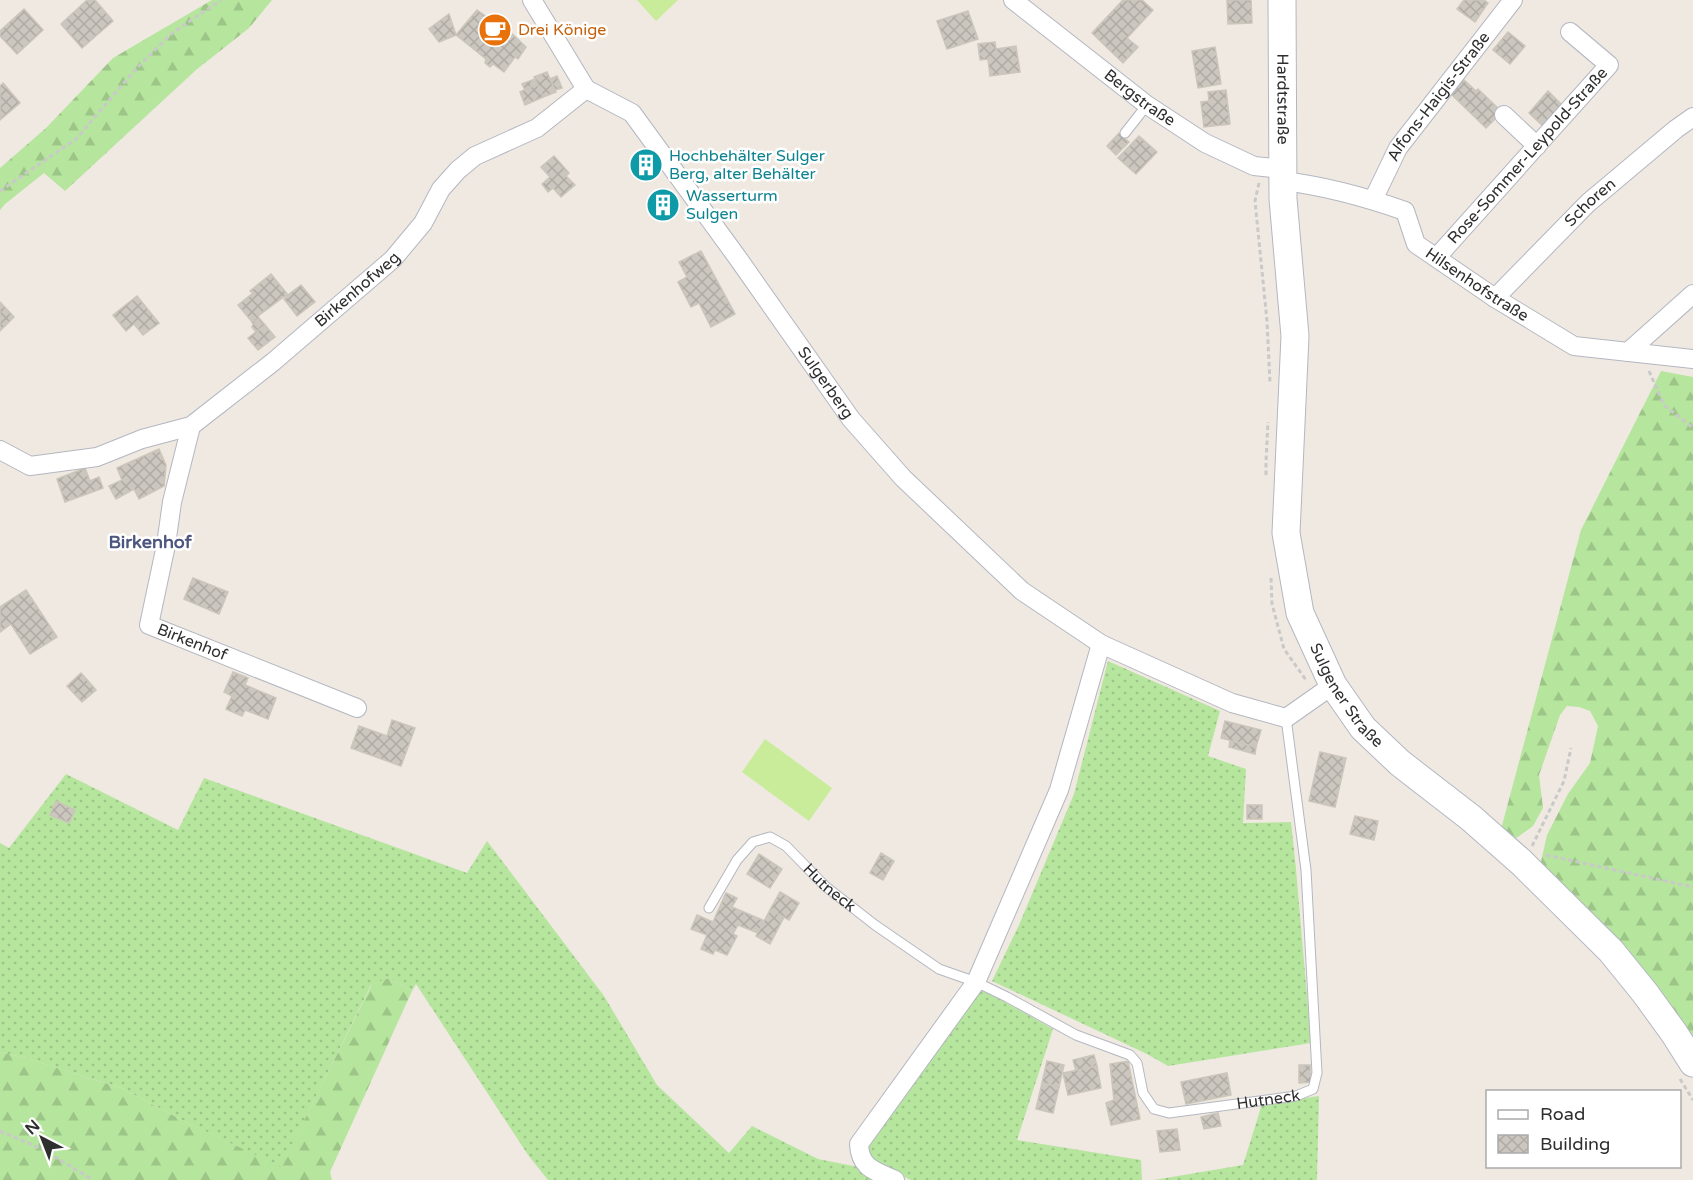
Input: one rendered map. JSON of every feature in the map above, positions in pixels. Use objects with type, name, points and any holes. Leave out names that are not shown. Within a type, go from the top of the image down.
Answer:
[{"type":"main road","name":"Hardtstraße","points":[[1282,0],[1283,183]]},
{"type":"main road","name":"Sulgener Straße","points":[[1283,183],[1295,336],[1286,533],[1300,613],[1333,685],[1364,728],[1400,763],[1471,818],[1521,862],[1611,951],[1669,1025],[1684,1067]]},
{"type":"street","points":[[532,0],[586,89]]},
{"type":"street","name":"Bergstraße","points":[[1013,0],[1147,105],[1205,143],[1254,166],[1283,183]]},
{"type":"street","name":"Alfons-Haigis-Straße","points":[[1373,200],[1398,148],[1513,0]]},
{"type":"street","name":"Rose-Sommer-Leypold-Straße","points":[[1437,257],[1609,65],[1570,32]]},
{"type":"street","name":"Birkenhofweg","points":[[0,450],[30,466],[97,458],[142,439],[191,426],[273,362],[393,260],[423,223],[441,189],[458,170],[475,156],[537,128],[586,89]]},
{"type":"street","name":"Sulgerberg","points":[[586,89],[632,113],[851,418],[903,478],[1022,591],[1101,644]]},
{"type":"street","points":[[1504,115],[1537,146]]},
{"type":"street","name":"Schoren","points":[[1495,298],[1588,202],[1693,117]]},
{"type":"street","name":"Hilsenhofstraße","points":[[1283,183],[1318,185],[1405,211],[1416,244],[1495,298],[1574,346],[1693,359]]},
{"type":"street","points":[[1634,352],[1693,294]]},
{"type":"street","name":"Birkenhof","points":[[191,426],[172,502],[166,545],[149,625],[357,708]]},
{"type":"street","points":[[896,1180],[867,1166],[860,1156],[859,1144],[976,982],[1059,790],[1101,644],[1232,704],[1286,718],[1333,685]]},
{"type":"lane","points":[[1125,133],[1147,105]]},
{"type":"lane","name":"Hutneck","points":[[709,908],[737,860],[753,842],[770,837],[786,846],[825,886],[875,925],[939,969],[976,982],[1076,1035],[1130,1055],[1137,1063],[1143,1093],[1154,1109],[1169,1113],[1296,1096],[1313,1089],[1317,1073],[1306,870],[1286,718]]},
{"type":"path","points":[[0,191],[76,139],[135,70],[171,34],[221,0]]},
{"type":"path","points":[[1634,352],[1664,405],[1693,428]]},
{"type":"path","points":[[1529,852],[1564,781],[1571,748]]},
{"type":"path","points":[[1540,854],[1693,887]]},
{"type":"path","points":[[1684,1067],[1693,1100]]},
{"type":"path","points":[[0,1131],[42,1149],[93,1180]]},
{"type":"green space","points":[[212,0],[272,0],[249,28],[196,70],[65,191],[44,173],[0,210],[0,168],[46,128],[113,58]]},
{"type":"green space","points":[[637,0],[678,0],[656,21]]},
{"type":"green space","points":[[1661,371],[1693,377],[1693,1037],[1632,959],[1540,866],[1547,835],[1568,794],[1590,763],[1598,726],[1590,711],[1567,706],[1560,715],[1539,775],[1543,808],[1533,826],[1515,839],[1500,833],[1581,530]]},
{"type":"green space","points":[[1108,661],[1220,711],[1208,756],[1246,769],[1243,823],[1291,822],[1311,1043],[1168,1066],[992,981],[1019,925],[1074,794]]},
{"type":"green space","points":[[765,739],[832,788],[809,821],[742,772]]},
{"type":"green space","points":[[66,774],[178,830],[204,778],[467,873],[487,841],[604,996],[657,1085],[729,1153],[752,1126],[818,1159],[858,1167],[883,1180],[548,1180],[528,1155],[416,984],[412,991],[389,978],[371,985],[281,1168],[121,1088],[0,1052],[0,843],[9,848]]},
{"type":"green space","points":[[389,978],[412,991],[330,1172],[332,1180],[0,1180],[0,1052],[121,1088],[281,1167],[372,984]]},
{"type":"green space","points":[[978,987],[1053,1029],[1017,1140],[1141,1160],[1142,1180],[911,1180],[871,1163],[862,1144]]},
{"type":"green space","points":[[1319,1096],[1317,1180],[1154,1180],[1243,1165],[1262,1104]]},
{"type":"building","points":[[87,0],[95,0],[113,21],[82,48],[61,24]]},
{"type":"building","points":[[1123,0],[1142,0],[1153,10],[1127,38],[1138,47],[1123,63],[1092,33]]},
{"type":"building","points":[[1227,0],[1251,0],[1252,23],[1228,24]]},
{"type":"building","points":[[1464,0],[1484,0],[1488,3],[1475,22],[1457,9]]},
{"type":"building","points":[[24,9],[43,30],[17,54],[0,36],[0,31]]},
{"type":"building","points":[[477,10],[495,19],[495,23],[508,33],[509,31],[526,47],[518,59],[515,57],[504,72],[493,64],[490,67],[485,63],[486,59],[456,35]]},
{"type":"building","points":[[968,11],[978,39],[947,49],[937,21]]},
{"type":"building","points":[[449,14],[456,35],[439,42],[429,29]]},
{"type":"building","points":[[1508,32],[1525,46],[1510,64],[1493,50]]},
{"type":"building","points":[[995,42],[996,49],[1016,46],[1020,72],[990,76],[988,59],[980,60],[978,44]]},
{"type":"building","points":[[1215,47],[1221,84],[1198,88],[1192,51]]},
{"type":"building","points":[[547,72],[556,92],[543,97],[534,77]]},
{"type":"building","points":[[557,76],[562,88],[555,90],[550,79]]},
{"type":"building","points":[[535,79],[537,84],[525,90],[522,84]]},
{"type":"building","points":[[1464,80],[1476,91],[1478,89],[1502,112],[1486,128],[1450,93]]},
{"type":"building","points":[[3,83],[20,103],[0,120],[0,86]]},
{"type":"building","points":[[537,84],[543,97],[525,105],[520,92]]},
{"type":"building","points":[[1226,90],[1230,124],[1204,127],[1201,102],[1209,101],[1208,92]]},
{"type":"building","points":[[1548,91],[1564,107],[1543,126],[1529,113]]},
{"type":"building","points":[[1119,133],[1129,142],[1116,155],[1107,146]]},
{"type":"building","points":[[1139,136],[1157,152],[1136,174],[1118,158]]},
{"type":"building","points":[[554,156],[569,173],[566,176],[575,185],[561,197],[553,188],[548,192],[542,184],[550,177],[541,167]]},
{"type":"building","name":"Hochbehälter Sulger Berg, alter Behälter","points":[[648,157],[654,165],[644,173],[638,165]]},
{"type":"building","name":"Wasserturm Sulgen","points":[[663,194],[671,197],[674,205],[671,213],[663,216],[655,213],[652,205],[655,197]]},
{"type":"building","points":[[701,251],[735,314],[711,327],[699,303],[691,307],[678,282],[687,277],[679,262]]},
{"type":"building","points":[[271,274],[288,295],[301,285],[315,302],[297,316],[284,299],[285,296],[258,316],[255,322],[254,320],[252,322],[238,305],[253,293],[250,291]]},
{"type":"building","points":[[137,296],[159,323],[143,335],[134,324],[126,331],[113,315]]},
{"type":"building","points":[[0,302],[14,317],[0,331]]},
{"type":"building","points":[[259,318],[265,325],[256,332],[252,327],[252,322]]},
{"type":"building","points":[[265,325],[275,337],[258,350],[248,338]]},
{"type":"building","points":[[159,449],[166,465],[164,486],[139,499],[134,489],[116,499],[109,486],[122,480],[117,468]]},
{"type":"building","points":[[85,468],[90,481],[99,477],[103,488],[65,502],[57,479]]},
{"type":"building","points":[[193,578],[228,592],[219,614],[184,599]]},
{"type":"building","points":[[26,590],[57,637],[30,654],[11,624],[0,632],[0,607]]},
{"type":"building","points":[[233,672],[248,678],[245,685],[276,698],[268,719],[245,710],[242,716],[226,709],[232,696],[224,692]]},
{"type":"building","points":[[81,673],[96,690],[82,702],[67,686]]},
{"type":"building","points":[[392,720],[415,728],[401,766],[351,748],[359,726],[387,736]]},
{"type":"building","points":[[1225,721],[1261,730],[1256,747],[1221,738]]},
{"type":"building","points":[[1230,741],[1256,747],[1255,754],[1229,747]]},
{"type":"building","points":[[1320,752],[1346,758],[1335,807],[1309,801]]},
{"type":"building","points":[[56,801],[75,810],[69,823],[50,815]]},
{"type":"building","points":[[1247,805],[1262,805],[1262,819],[1247,819]]},
{"type":"building","points":[[1355,816],[1378,821],[1374,840],[1350,834]]},
{"type":"building","points":[[881,853],[894,861],[883,880],[870,873]]},
{"type":"building","points":[[759,854],[782,869],[770,888],[747,874]]},
{"type":"building","points":[[780,892],[799,903],[789,920],[770,910]]},
{"type":"building","points":[[726,893],[737,898],[732,907],[765,921],[758,933],[738,925],[733,934],[737,936],[727,955],[715,950],[713,954],[701,949],[707,935],[691,929],[697,915],[713,922]]},
{"type":"building","points":[[770,910],[784,917],[770,944],[756,936]]},
{"type":"building","points":[[1094,1055],[1097,1066],[1076,1071],[1073,1060]]},
{"type":"building","points":[[1047,1061],[1064,1065],[1059,1087],[1042,1083]]},
{"type":"building","points":[[1128,1061],[1140,1119],[1111,1125],[1106,1103],[1114,1100],[1110,1064]]},
{"type":"building","points":[[1299,1065],[1310,1065],[1311,1082],[1299,1083]]},
{"type":"building","points":[[1097,1066],[1101,1088],[1068,1095],[1063,1073]]},
{"type":"building","points":[[1227,1073],[1231,1095],[1186,1104],[1181,1082]]},
{"type":"building","points":[[1042,1083],[1059,1087],[1053,1113],[1036,1109]]},
{"type":"building","points":[[1218,1113],[1221,1126],[1204,1129],[1201,1117]]},
{"type":"building","points":[[1177,1129],[1180,1150],[1160,1152],[1157,1131]]},
{"type":"place","name":"Drei Könige","points":[[495,30]]},
{"type":"place","name":"Hochbehälter Sulger Berg, alter Behälter","points":[[646,165]]},
{"type":"place","name":"Wasserturm Sulgen","points":[[663,205]]},
{"type":"district","name":"Birkenhof","points":[[150,542]]}]
